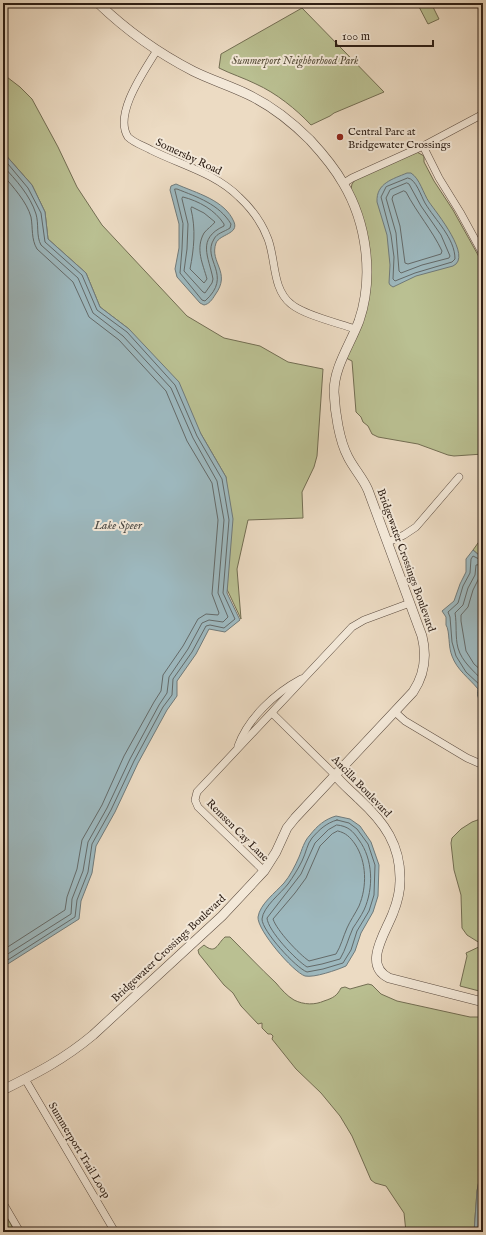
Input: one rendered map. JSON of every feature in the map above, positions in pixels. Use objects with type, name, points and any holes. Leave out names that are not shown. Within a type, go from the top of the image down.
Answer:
[{"type":"street","name":"Bridgewater Crossings Boulevard","points":[[3,1090],[65,1057],[93,1035],[211,927],[264,871],[291,823],[417,687],[422,675],[425,661],[424,642],[388,542],[366,485],[351,462],[344,447],[336,406],[334,385],[337,373],[356,329],[361,312],[366,272],[366,257],[360,224],[344,183],[309,139],[277,112],[249,95],[198,73],[157,50],[122,24],[98,3]]},
{"type":"street","name":"Somersby Road","points":[[157,50],[136,84],[129,99],[124,126],[128,137],[160,155],[210,176],[234,192],[250,208],[262,226],[270,245],[278,286],[287,301],[304,311],[356,329]]},
{"type":"street","points":[[344,183],[356,176],[423,146],[483,114]]},
{"type":"street","points":[[423,146],[439,178],[483,254]]},
{"type":"street","points":[[388,542],[404,535],[416,527],[459,476]]},
{"type":"street","name":"Remsen Cay Lane","points":[[264,871],[200,810],[195,800],[199,789],[272,714],[355,624],[410,603]]},
{"type":"street","name":"Remsen Cay Lane","points":[[238,748],[246,731],[265,707],[282,691],[304,678]]},
{"type":"street","points":[[395,712],[405,721],[483,766]]},
{"type":"street","name":"Ancilla Boulevard","points":[[272,714],[336,775],[381,822],[391,839],[397,856],[400,875],[400,888],[395,909],[376,954],[378,969],[382,974],[389,978],[483,1002]]},
{"type":"street","name":"Summerport Trail Loop","points":[[25,1079],[115,1232]]},
{"type":"street","points":[[3,1203],[20,1232]]},
{"type":"green space","points":[[417,3],[439,3],[433,7],[439,19],[428,24]]},
{"type":"green space","name":"Summerport Neighborhood Park","points":[[302,8],[384,92],[334,113],[311,125],[292,107],[271,92],[219,68],[221,54]]},
{"type":"green space","points":[[3,74],[20,87],[32,99],[58,147],[77,187],[102,225],[187,316],[224,338],[260,346],[288,362],[323,369],[317,456],[314,467],[302,492],[303,518],[248,520],[237,569],[241,619],[224,583],[226,477],[201,434],[129,329],[100,307],[86,273],[48,239],[45,212],[32,185],[3,152]]},
{"type":"green space","points":[[417,152],[424,156],[424,162],[434,181],[453,210],[483,264],[483,454],[454,456],[418,444],[378,437],[372,434],[368,426],[356,412],[352,361],[346,358],[369,285],[351,189],[352,184],[355,180]]},
{"type":"green space","points":[[483,536],[483,552],[480,556],[473,550]]},
{"type":"green space","points":[[483,818],[483,945],[467,935],[462,928],[461,895],[454,870],[451,843],[452,838],[461,829],[472,822]]},
{"type":"green space","points":[[225,937],[230,937],[291,998],[298,1002],[306,1004],[317,1003],[334,996],[341,988],[345,987],[350,989],[368,984],[372,985],[381,994],[397,1001],[470,1017],[483,1017],[483,1160],[477,1191],[474,1232],[406,1232],[404,1213],[386,1186],[375,1183],[371,1180],[352,1136],[340,1116],[321,1093],[296,1069],[272,1039],[273,1036],[268,1034],[262,1028],[262,1023],[258,1024],[241,1006],[233,993],[224,985],[199,954],[198,950],[204,945],[208,948],[214,949]]},
{"type":"green space","points":[[483,945],[483,992],[460,986],[467,956],[466,953]]},
{"type":"green space","points":[[3,1210],[15,1232],[3,1232]]},
{"type":"water","name":"Lake Speer","points":[[3,152],[32,185],[45,212],[48,239],[86,273],[100,307],[129,329],[179,382],[201,434],[226,477],[233,519],[227,593],[240,620],[225,632],[209,629],[196,654],[177,681],[177,696],[167,710],[138,763],[115,812],[96,846],[92,873],[81,901],[79,919],[3,967]]},
{"type":"water","points":[[407,173],[411,173],[419,182],[429,202],[451,234],[459,254],[458,261],[453,266],[416,276],[393,287],[389,283],[390,265],[387,235],[377,202],[377,196],[382,186]]},
{"type":"water","points":[[176,184],[201,194],[217,203],[230,214],[235,226],[232,232],[218,240],[216,243],[215,256],[221,274],[220,287],[213,299],[204,305],[200,303],[177,277],[175,269],[179,248],[179,224],[170,190],[171,186]]},
{"type":"water","points":[[473,550],[480,556],[483,552],[483,701],[478,696],[478,689],[460,670],[454,661],[450,648],[446,617],[442,611],[454,601],[466,572],[466,559]]},
{"type":"water","points":[[336,816],[350,819],[360,826],[371,842],[379,865],[378,896],[373,912],[361,933],[355,951],[346,966],[320,975],[305,976],[292,967],[269,940],[259,923],[258,917],[259,912],[265,903],[284,883],[290,874],[308,837],[322,823]]},
{"type":"water","points":[[483,1160],[483,1232],[474,1232],[477,1191]]},
{"type":"place","name":"Central Parc at Bridgewater Crossings","points":[[340,137]]}]
